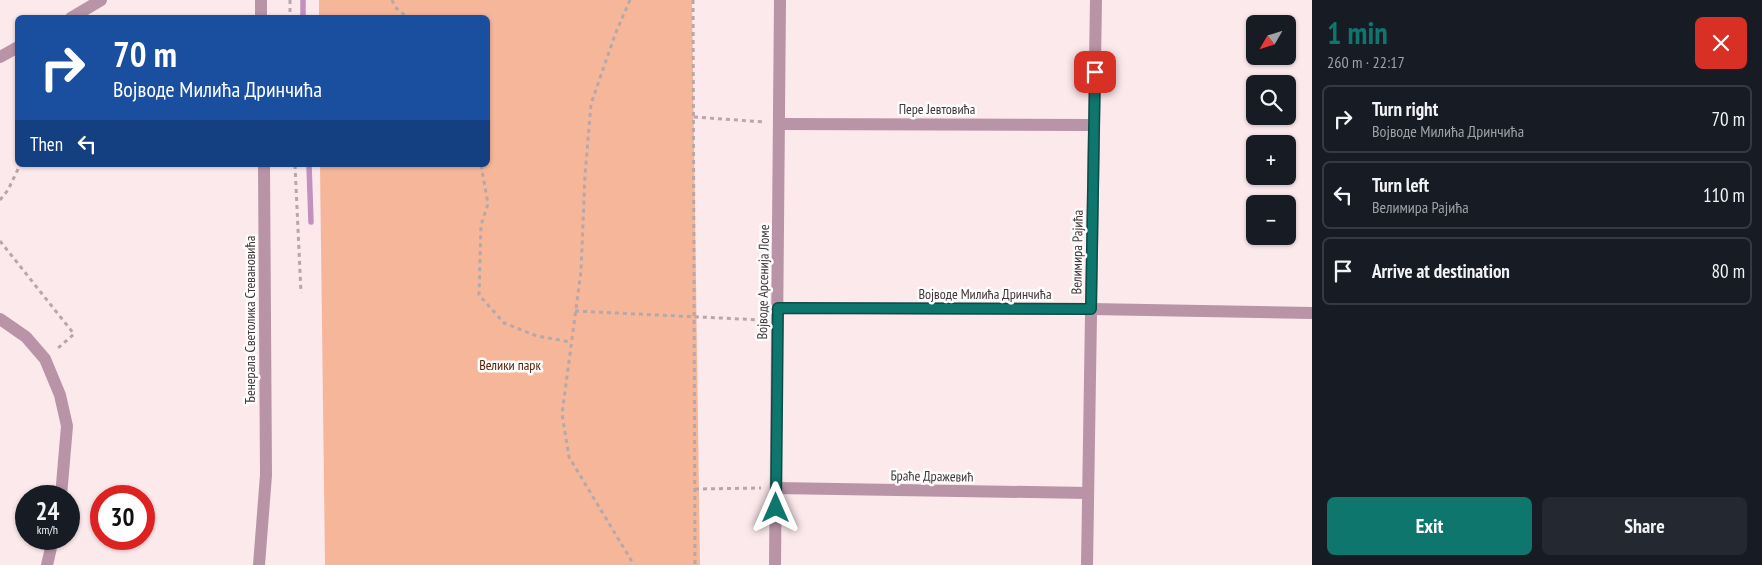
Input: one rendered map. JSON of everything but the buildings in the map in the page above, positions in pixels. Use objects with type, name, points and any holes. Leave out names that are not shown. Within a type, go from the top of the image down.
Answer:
[{"type":"street","points":[[76,15],[101,0]]},
{"type":"street","points":[[261,0],[261,15]]},
{"type":"street","name":"Војводе Арсенија Ломе","points":[[775,565],[780,0]]},
{"type":"street","name":"Велимира Рајића","points":[[1087,565],[1096,0]]},
{"type":"street","points":[[0,57],[15,50]]},
{"type":"street","name":"Пере Јевтовића","points":[[779,124],[1094,125]]},
{"type":"street","name":"Ђенерала Светолика Стевановића","points":[[259,565],[266,475],[264,167]]},
{"type":"street","name":"Војводе Милића Дринчића","points":[[778,315],[1091,309],[1312,313]]},
{"type":"street","points":[[0,319],[26,337],[45,359],[60,396],[67,426],[62,485]]},
{"type":"street","name":"Браће Дражевић","points":[[776,488],[1088,494]]},
{"type":"street","points":[[47,565],[50,550]]},
{"type":"path","points":[[290,0],[290,15]]},
{"type":"path","points":[[392,0],[405,15]]},
{"type":"path","points":[[630,0],[616,32],[591,104],[585,176],[581,271],[562,414],[569,458],[634,565]]},
{"type":"path","points":[[692,0],[695,565]]},
{"type":"path","points":[[694,117],[779,124]]},
{"type":"path","points":[[0,200],[8,190],[19,167]]},
{"type":"path","points":[[295,167],[301,293]]},
{"type":"path","points":[[481,167],[488,204],[481,225],[479,296],[504,324],[537,336],[571,342]]},
{"type":"path","points":[[0,241],[74,334],[45,359]]},
{"type":"path","points":[[575,311],[694,317],[778,315]]},
{"type":"path","points":[[694,489],[776,488]]},
{"type":"green space","name":"Велики парк","points":[[319,0],[692,0],[700,565],[325,565],[320,167],[490,167],[490,15],[319,15]]},
{"type":"waterway","points":[[303,0],[303,15]]},
{"type":"waterway","points":[[309,167],[311,222]]},
{"type":"route","points":[[776,508],[778,308],[1091,309],[1095,72]]}]
